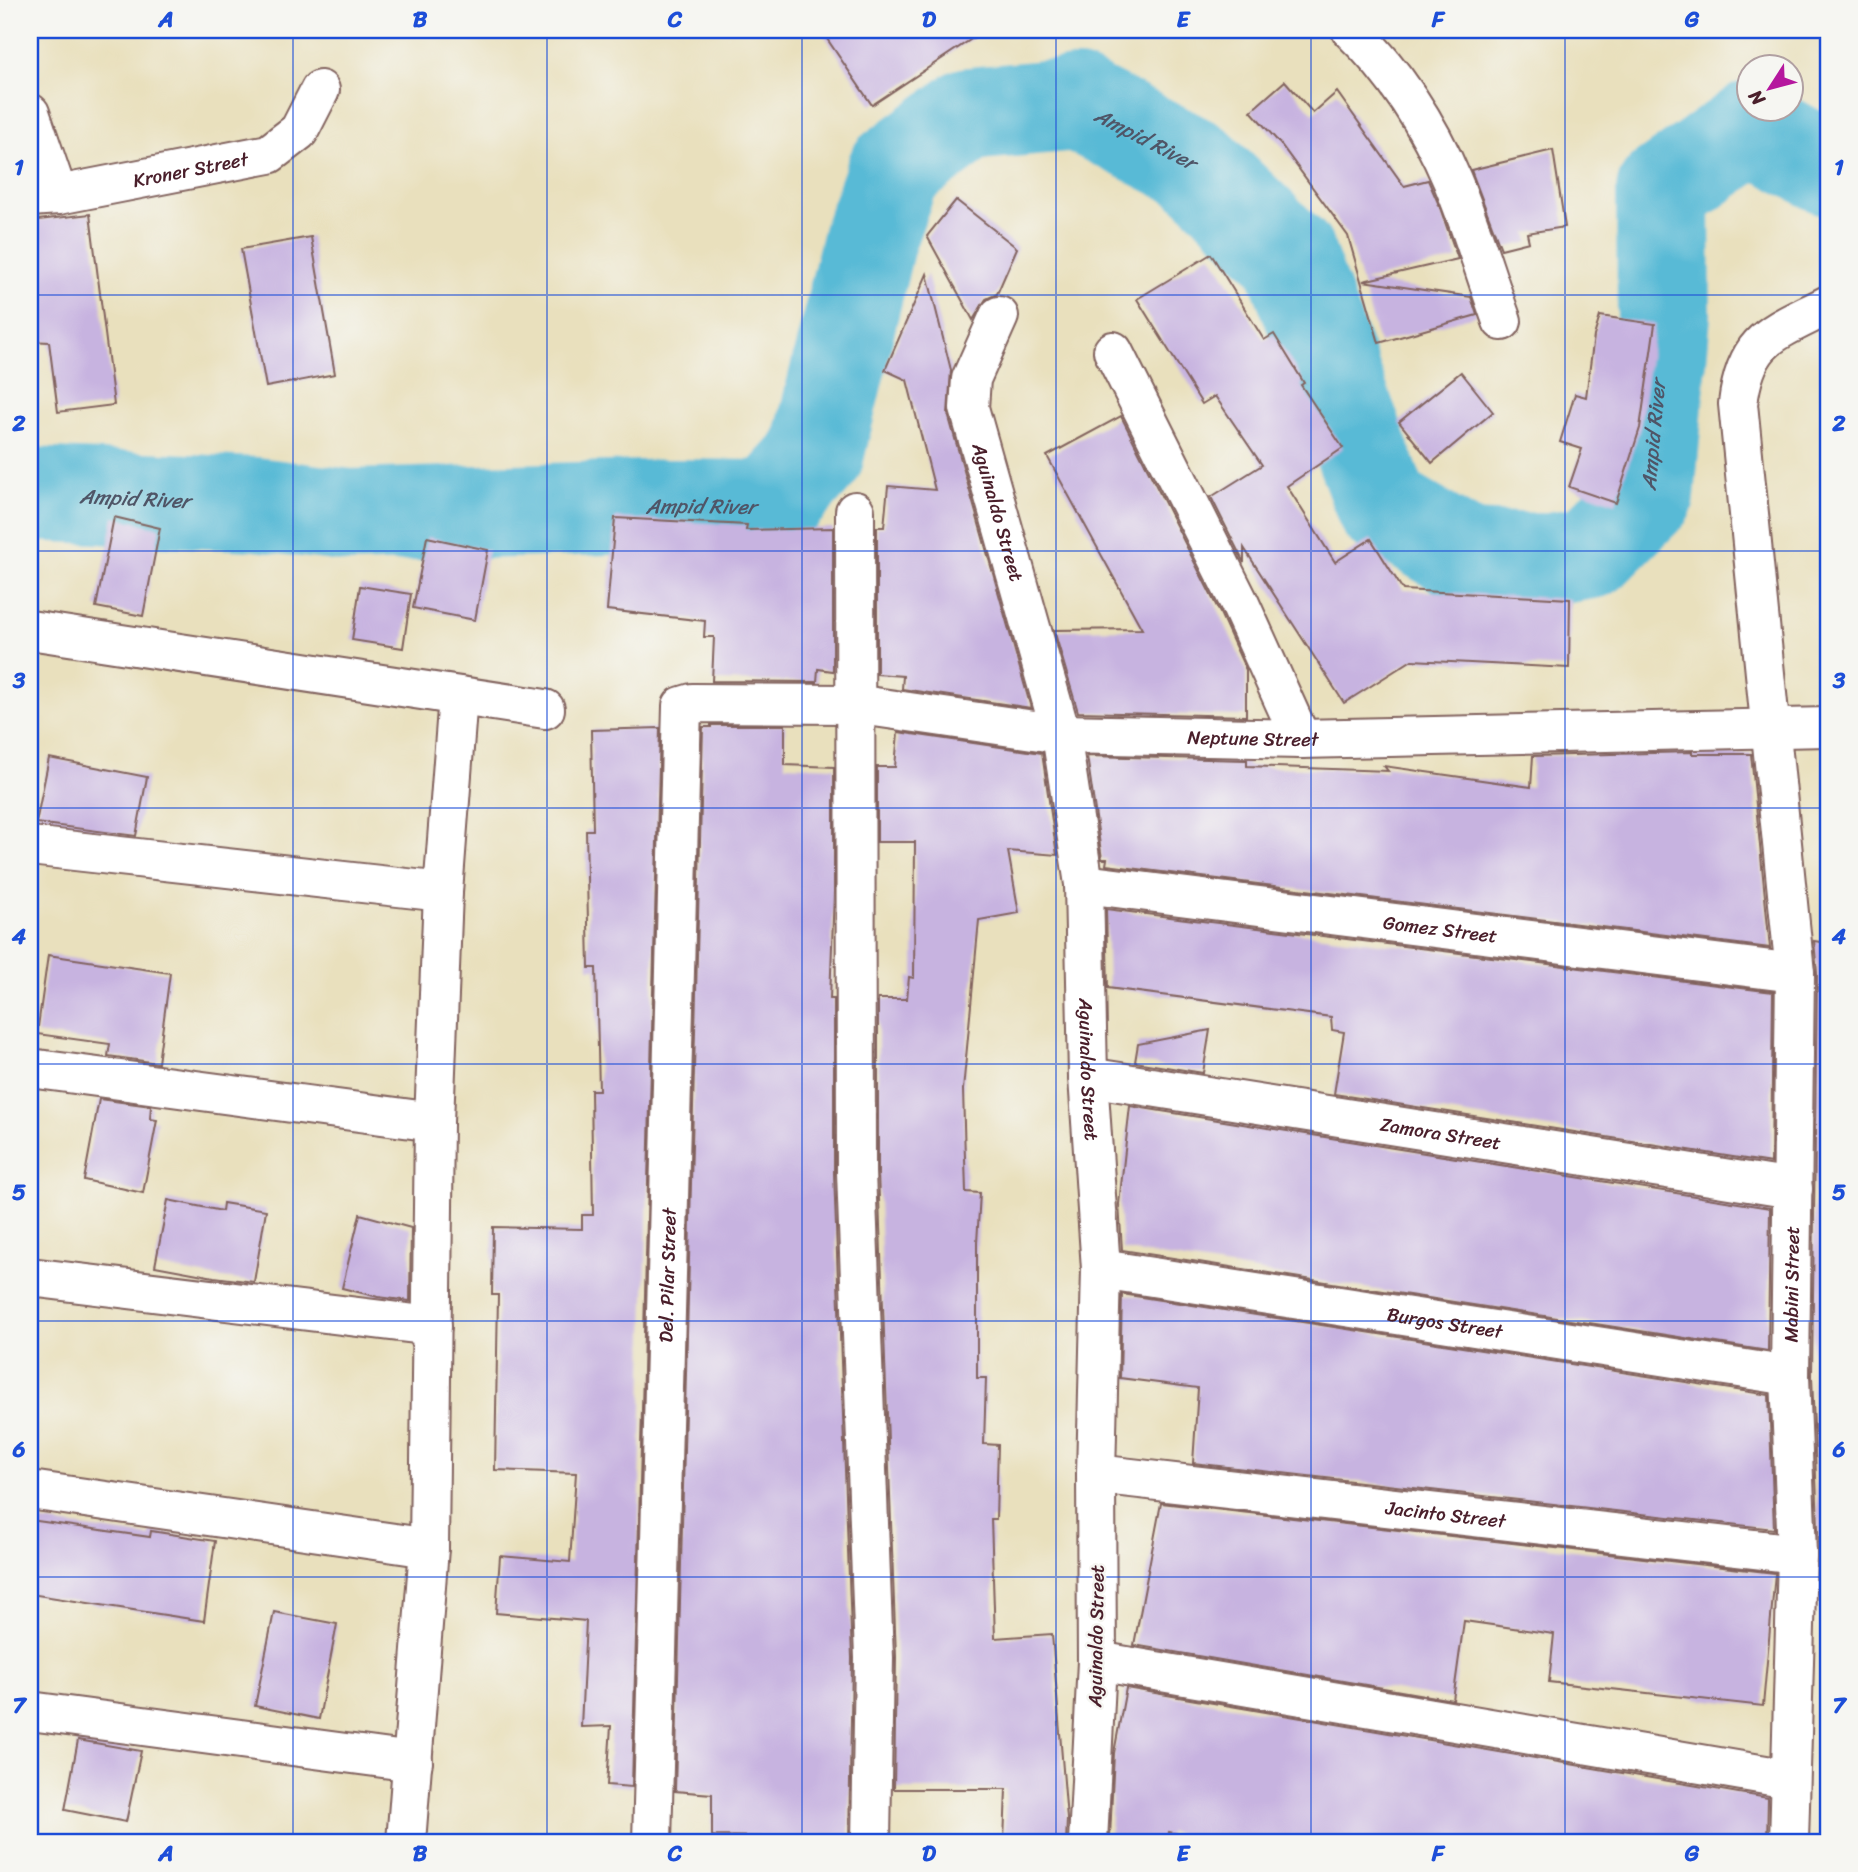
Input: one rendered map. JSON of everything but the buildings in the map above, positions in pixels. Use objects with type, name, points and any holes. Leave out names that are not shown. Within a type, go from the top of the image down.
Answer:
[{"type":"street","points":[[1351,30],[1387,68],[1421,120],[1452,178],[1502,321]]},
{"type":"street","name":"Kroner Street","points":[[44,196],[269,154],[299,131],[320,90]]},
{"type":"street","points":[[30,113],[44,196]]},
{"type":"street","name":"Mabini Street","points":[[1789,1842],[1797,1554],[1790,1376],[1795,973],[1738,404],[1741,378],[1750,356],[1768,336],[1828,305]]},
{"type":"street","name":"Aguinaldo Street","points":[[999,316],[971,379],[969,408],[1060,734],[1084,884],[1088,1077],[1101,1269],[1096,1474],[1097,1661],[1090,1842]]},
{"type":"street","points":[[1113,351],[1234,592],[1301,739]]},
{"type":"street","points":[[855,511],[856,1172],[874,1658],[871,1842]]},
{"type":"street","points":[[30,630],[545,709]]},
{"type":"street","points":[[406,1842],[429,1548],[434,1122],[443,892],[458,696]]},
{"type":"street","name":"Neptune Street","points":[[680,708],[692,703],[854,704],[1060,734],[1301,739],[1828,727]]},
{"type":"street","name":"Del. Pilar Street","points":[[652,1842],[680,708]]},
{"type":"street","points":[[30,846],[443,892]]},
{"type":"street","name":"Gomez Street","points":[[1084,884],[1795,973]]},
{"type":"street","points":[[30,1068],[434,1122]]},
{"type":"street","name":"Zamora Street","points":[[1088,1077],[1793,1189]]},
{"type":"street","name":"Burgos Street","points":[[1101,1269],[1790,1376]]},
{"type":"street","points":[[30,1277],[432,1326]]},
{"type":"street","name":"Jacinto Street","points":[[1096,1474],[1797,1554]]},
{"type":"street","points":[[30,1490],[429,1548]]},
{"type":"street","points":[[1097,1661],[1790,1779]]},
{"type":"street","points":[[30,1711],[413,1762]]},
{"type":"waterway","name":"Ampid River","points":[[30,494],[256,504],[350,516],[674,506],[771,507],[817,456],[869,239],[894,170],[970,114],[1077,104],[1196,165],[1289,255],[1383,508],[1467,557],[1544,560],[1591,552],[1648,495],[1664,315],[1663,191],[1753,127],[1828,168]]}]
